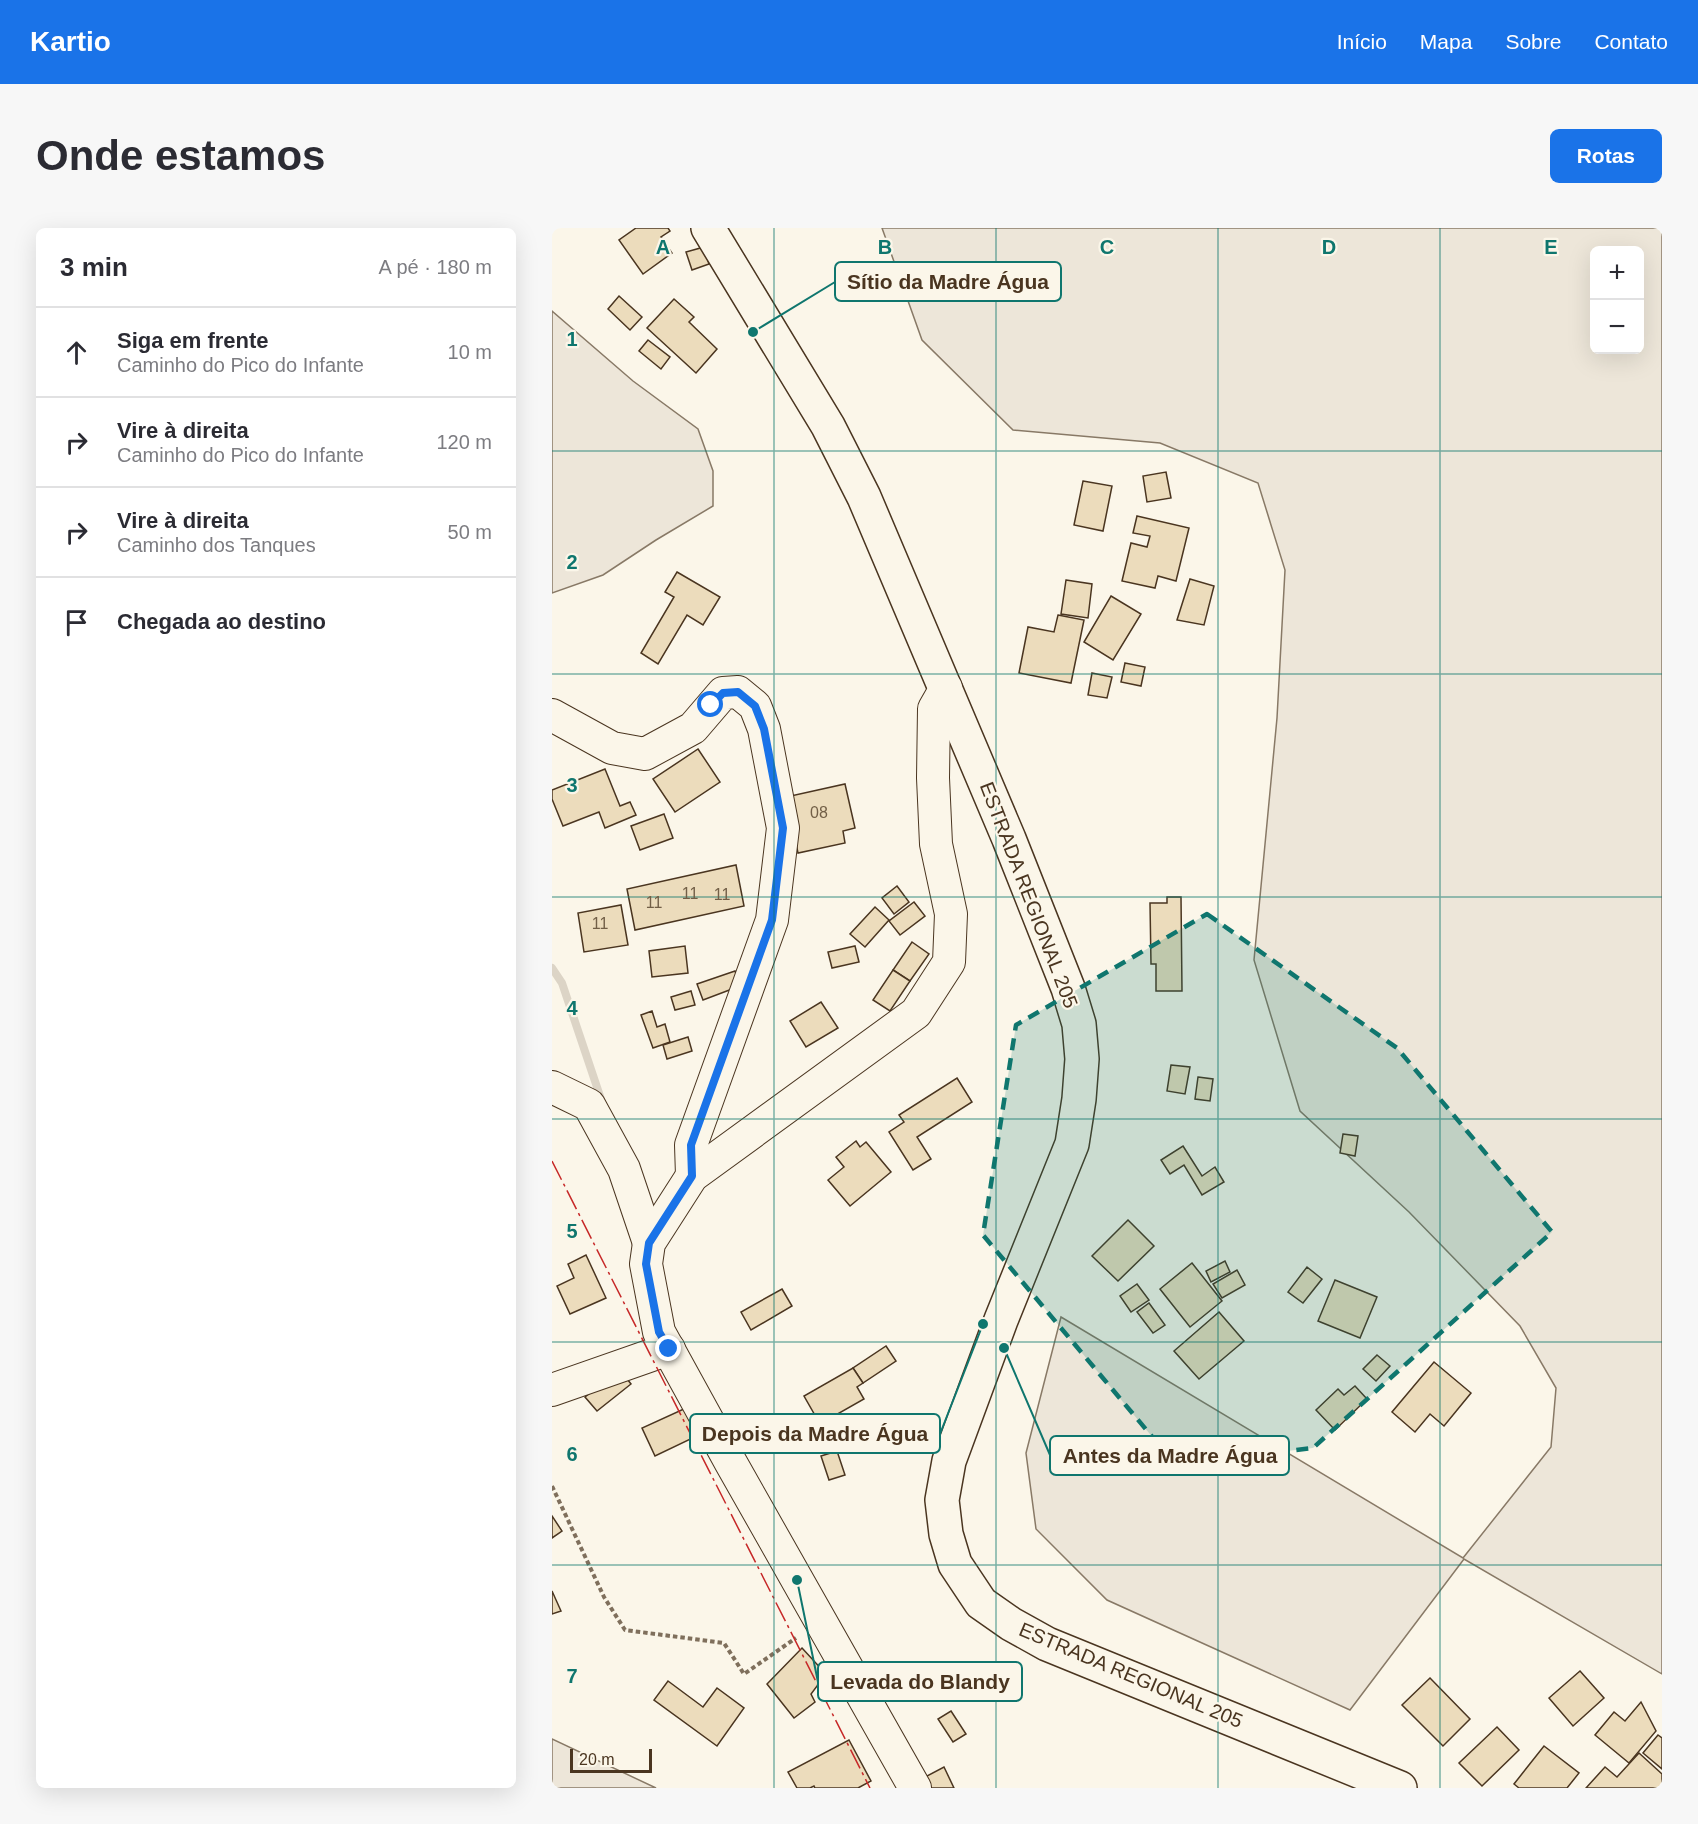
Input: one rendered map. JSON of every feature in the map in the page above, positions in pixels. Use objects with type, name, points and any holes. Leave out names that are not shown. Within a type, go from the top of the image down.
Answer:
[{"type":"main road","name":"ESTRADA REGIONAL 205","points":[[708,228],[838,446],[864,497],[946,688],[1068,988],[1079,1024],[1082,1059],[1072,1144],[1001,1320],[949,1461],[942,1500],[945,1534],[955,1564],[981,1603],[1011,1624],[1047,1644],[1400,1788]]},
{"type":"street","points":[[915,1788],[730,1463],[659,1332],[646,1264],[649,1243],[692,1176],[916,1013],[949,962],[951,914],[936,844],[933,778],[934,709],[946,688]]},
{"type":"street","points":[[552,715],[612,748],[645,754],[693,728],[723,693],[738,692],[755,706],[764,729],[783,828],[772,920],[691,1145],[692,1176]]},
{"type":"street","points":[[552,1087],[589,1105],[624,1169],[649,1243]]},
{"type":"street","points":[[552,1390],[669,1349]]},
{"type":"path","points":[[552,1486],[604,1597],[625,1629],[724,1643],[744,1674],[820,1621]]},
{"type":"highlighted area","points":[[1207,914],[1397,1048],[1552,1232],[1313,1448],[1175,1464],[983,1235],[1016,1025]]},
{"type":"shaded area","points":[[882,228],[1662,228],[1662,1674],[1464,1559],[1350,1710],[1107,1600],[1036,1529],[1026,1453],[1061,1317],[1463,1558],[1551,1447],[1556,1388],[1520,1326],[1409,1212],[1300,1111],[1254,960],[1277,718],[1285,570],[1258,483],[1160,443],[1013,430],[922,340]]},
{"type":"shaded area","points":[[552,311],[633,381],[698,429],[713,471],[713,506],[603,575],[552,593]]},
{"type":"shaded area","points":[[552,1739],[656,1788],[552,1788]]},
{"type":"building","points":[[636,228],[668,228],[670,231],[661,237],[672,253],[643,274],[619,240]]},
{"type":"building","points":[[704,247],[709,264],[692,270],[686,252]]},
{"type":"building","points":[[619,296],[642,317],[630,330],[608,309]]},
{"type":"building","points":[[674,299],[694,317],[689,322],[717,349],[696,373],[647,328]]},
{"type":"building","points":[[648,340],[670,357],[661,369],[639,351]]},
{"type":"building","points":[[1166,472],[1171,498],[1147,502],[1143,476]]},
{"type":"building","points":[[1083,481],[1112,486],[1103,531],[1074,525]]},
{"type":"building","points":[[1137,516],[1189,528],[1176,581],[1158,576],[1155,588],[1122,581],[1131,543],[1147,547],[1150,536],[1133,533]]},
{"type":"building","points":[[677,572],[720,597],[703,625],[687,615],[658,664],[641,653],[674,597],[665,592]]},
{"type":"building","points":[[1190,579],[1214,586],[1204,625],[1177,620]]},
{"type":"building","points":[[1066,580],[1092,584],[1088,618],[1061,614]]},
{"type":"building","points":[[1111,596],[1141,614],[1113,660],[1084,642]]},
{"type":"building","points":[[1058,615],[1084,620],[1071,683],[1019,673],[1028,627],[1054,632]]},
{"type":"building","points":[[1125,663],[1145,667],[1141,686],[1121,682]]},
{"type":"building","points":[[1092,673],[1112,677],[1107,698],[1088,695]]},
{"type":"building","points":[[698,749],[720,782],[675,812],[653,779]]},
{"type":"building","points":[[605,769],[620,806],[630,802],[636,815],[605,828],[599,812],[563,826],[552,799],[552,790]]},
{"type":"building","points":[[845,784],[855,828],[843,831],[845,843],[798,853],[786,797]]},
{"type":"building","points":[[664,814],[673,838],[640,850],[631,826]]},
{"type":"building","points":[[736,865],[744,906],[635,930],[627,889]]},
{"type":"building","points":[[897,886],[909,902],[894,914],[882,898]]},
{"type":"building","points":[[1167,897],[1181,897],[1182,991],[1156,991],[1156,964],[1151,964],[1150,903],[1167,903]]},
{"type":"building","points":[[914,902],[925,916],[900,935],[889,921]]},
{"type":"building","points":[[621,905],[628,945],[584,952],[578,913]]},
{"type":"building","points":[[875,907],[889,920],[865,947],[850,934]]},
{"type":"building","points":[[912,942],[929,954],[910,981],[893,970]]},
{"type":"building","points":[[685,946],[688,973],[652,977],[649,951]]},
{"type":"building","points":[[855,946],[859,962],[832,968],[828,952]]},
{"type":"building","points":[[893,970],[910,981],[890,1011],[873,1000]]},
{"type":"building","points":[[735,971],[740,986],[703,1000],[697,984]]},
{"type":"building","points":[[691,991],[695,1005],[675,1010],[671,997]]},
{"type":"building","points":[[821,1002],[838,1028],[806,1047],[790,1021]]},
{"type":"building","points":[[652,1011],[657,1027],[665,1024],[670,1042],[653,1048],[641,1015]]},
{"type":"building","points":[[688,1037],[692,1051],[667,1059],[663,1045]]},
{"type":"building","points":[[1171,1065],[1190,1067],[1185,1094],[1167,1091]]},
{"type":"building","points":[[1198,1077],[1213,1079],[1210,1101],[1195,1099]]},
{"type":"building","points":[[957,1078],[972,1102],[917,1137],[931,1159],[913,1170],[889,1132],[904,1122],[899,1115]]},
{"type":"building","points":[[1343,1134],[1358,1136],[1355,1156],[1340,1153]]},
{"type":"building","points":[[856,1141],[860,1147],[866,1142],[891,1172],[850,1206],[828,1180],[844,1167],[836,1157]]},
{"type":"building","points":[[1183,1146],[1202,1176],[1215,1167],[1224,1182],[1202,1195],[1184,1165],[1170,1174],[1161,1160]]},
{"type":"building","points":[[1128,1220],[1154,1246],[1118,1281],[1092,1256]]},
{"type":"building","points":[[586,1255],[606,1298],[570,1314],[557,1286],[574,1278],[568,1264]]},
{"type":"building","points":[[1225,1261],[1230,1272],[1211,1282],[1206,1271]]},
{"type":"building","points":[[1192,1263],[1222,1301],[1190,1327],[1160,1289]]},
{"type":"building","points":[[1307,1267],[1322,1279],[1303,1303],[1288,1292]]},
{"type":"building","points":[[1237,1270],[1245,1285],[1222,1298],[1213,1284]]},
{"type":"building","points":[[1335,1280],[1377,1297],[1360,1338],[1318,1321]]},
{"type":"building","points":[[1137,1284],[1149,1300],[1131,1312],[1120,1296]]},
{"type":"building","points":[[782,1289],[792,1306],[751,1330],[741,1312]]},
{"type":"building","points":[[1149,1303],[1165,1325],[1153,1333],[1137,1312]]},
{"type":"building","points":[[1219,1312],[1244,1341],[1199,1379],[1174,1351]]},
{"type":"building","points":[[886,1346],[896,1361],[863,1383],[853,1368]]},
{"type":"building","points":[[1377,1355],[1390,1366],[1376,1381],[1363,1369]]},
{"type":"building","points":[[1434,1362],[1471,1393],[1444,1426],[1430,1414],[1415,1432],[1392,1412]]},
{"type":"building","points":[[853,1368],[863,1383],[857,1387],[864,1399],[820,1424],[804,1396]]},
{"type":"building","points":[[620,1370],[631,1384],[597,1411],[585,1397]]},
{"type":"building","points":[[1355,1386],[1367,1399],[1335,1430],[1316,1410],[1338,1389],[1344,1395]]},
{"type":"building","points":[[686,1408],[699,1435],[655,1456],[642,1428]]},
{"type":"building","points":[[837,1451],[845,1475],[829,1480],[821,1456]]},
{"type":"building","points":[[552,1516],[562,1531],[552,1538]]},
{"type":"building","points":[[552,1591],[561,1611],[552,1614]]},
{"type":"building","points":[[802,1648],[826,1674],[811,1694],[815,1702],[794,1718],[767,1684]]},
{"type":"building","points":[[1580,1671],[1604,1698],[1573,1726],[1549,1698]]},
{"type":"building","points":[[1430,1678],[1470,1719],[1443,1746],[1402,1705]]},
{"type":"building","points":[[668,1681],[703,1707],[717,1688],[744,1708],[717,1746],[654,1700]]},
{"type":"building","points":[[1641,1702],[1656,1731],[1629,1763],[1595,1735],[1614,1712],[1625,1721]]},
{"type":"building","points":[[951,1711],[966,1734],[953,1742],[938,1719]]},
{"type":"building","points":[[1497,1727],[1519,1750],[1482,1786],[1459,1763]]},
{"type":"building","points":[[1658,1735],[1662,1738],[1662,1769],[1643,1753]]},
{"type":"building","points":[[849,1740],[871,1781],[858,1788],[815,1788],[814,1786],[797,1788],[788,1772]]},
{"type":"building","points":[[1544,1746],[1579,1773],[1567,1788],[1519,1788],[1514,1784]]},
{"type":"building","points":[[1639,1753],[1662,1774],[1662,1788],[1586,1788],[1605,1767],[1617,1777]]},
{"type":"building","points":[[944,1767],[954,1788],[930,1788],[925,1777]]},
{"type":"waterway","points":[[552,968],[562,983],[602,1102]]},
{"type":"power","points":[[552,1161],[870,1788]]},
{"type":"place","name":"Sítio da Madre Água","points":[[753,332]]},
{"type":"place","name":"Depois da Madre Água","points":[[983,1324]]},
{"type":"place","name":"Antes da Madre Água","points":[[1004,1348]]},
{"type":"place","name":"Levada do Blandy","points":[[797,1580]]},
{"type":"route","points":[[669,1349],[659,1332],[646,1264],[649,1243],[692,1176],[691,1145],[772,920],[783,828],[764,729],[755,706],[738,692],[723,693],[711,705]]}]
